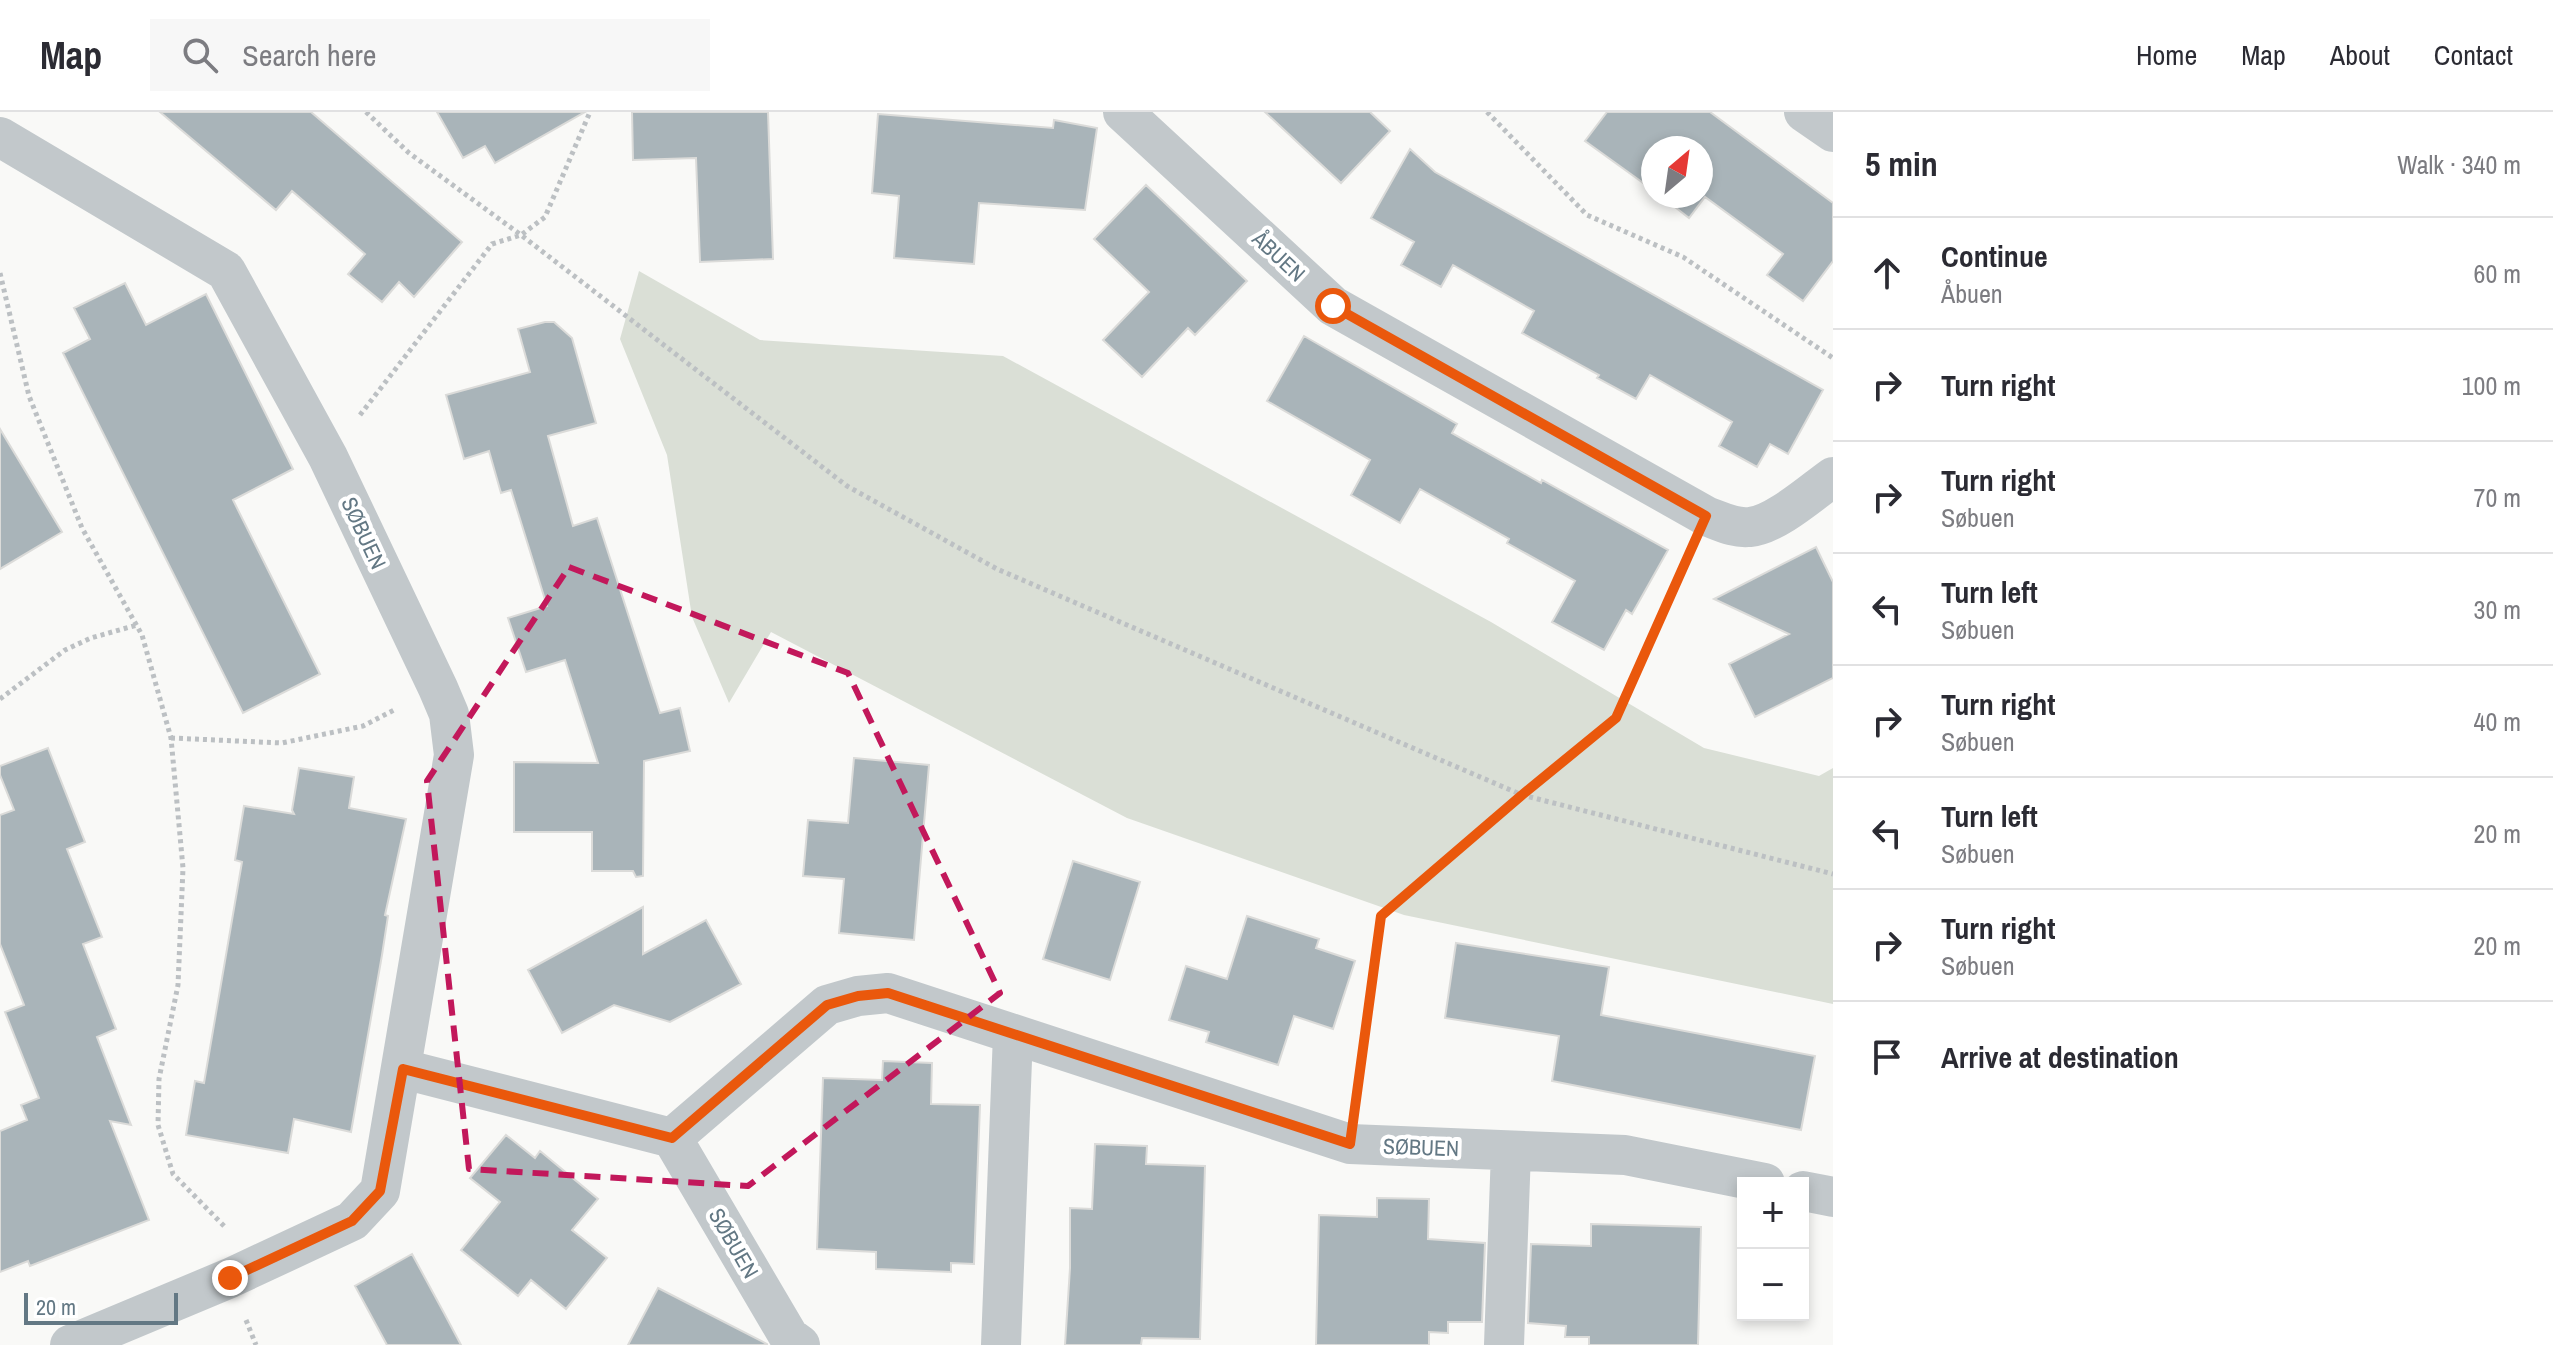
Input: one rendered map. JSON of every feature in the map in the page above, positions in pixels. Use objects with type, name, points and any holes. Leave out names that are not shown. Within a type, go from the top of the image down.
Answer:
[{"type":"street","name":"ÅBUEN","points":[[1123,112],[1333,306],[1706,516],[1733,526],[1750,527],[1766,523],[1833,477]]},
{"type":"street","points":[[1804,112],[1833,132]]},
{"type":"street","name":"SØBUEN","points":[[0,137],[226,271],[328,457],[438,688],[449,714],[454,755],[380,1191],[352,1221],[243,1272],[70,1345]]},
{"type":"street","name":"SØBUEN","points":[[800,1345],[789,1337],[672,1138],[827,1005],[858,996],[888,993],[1350,1144],[1625,1155],[1737,1177]]},
{"type":"street","points":[[1001,1345],[1013,1034]]},
{"type":"street","points":[[403,1069],[672,1138]]},
{"type":"street","points":[[1504,1345],[1511,1151]]},
{"type":"street","points":[[1809,1192],[1833,1197]]},
{"type":"path","points":[[366,112],[409,153],[521,235],[847,486],[997,569],[1522,795],[1833,874]]},
{"type":"path","points":[[328,457],[492,244],[521,235],[545,217],[590,112]]},
{"type":"path","points":[[1487,112],[1587,215],[1683,257],[1833,358]]},
{"type":"path","points":[[0,273],[29,396],[82,528],[142,635],[171,738],[183,868],[178,985],[159,1079],[158,1125],[173,1174],[226,1228],[243,1272]]},
{"type":"path","points":[[1350,1144],[1381,916],[1616,718],[1706,516]]},
{"type":"path","points":[[0,699],[65,650],[91,638],[137,625]]},
{"type":"path","points":[[171,738],[282,743],[363,726],[438,688]]},
{"type":"highlighted area","points":[[569,567],[848,673],[1000,993],[748,1186],[469,1169],[427,781]]},
{"type":"shaded area","points":[[639,271],[760,340],[1003,356],[1491,622],[1704,748],[1819,776],[1833,768],[1833,1004],[1404,915],[1127,818],[771,632],[729,703],[692,617],[667,455],[620,339]]},
{"type":"building","points":[[160,112],[311,112],[462,242],[414,297],[399,282],[382,302],[348,274],[365,254],[292,191],[276,210]]},
{"type":"building","points":[[437,112],[585,112],[495,163],[485,146],[463,158]]},
{"type":"building","points":[[632,112],[768,112],[773,259],[700,262],[696,158],[633,160]]},
{"type":"building","points":[[1265,112],[1370,112],[1390,131],[1341,183]]},
{"type":"building","points":[[1607,112],[1710,112],[1833,203],[1833,261],[1803,301],[1767,275],[1783,254],[1713,203],[1713,136],[1641,136],[1641,181],[1585,141]]},
{"type":"building","points":[[878,114],[1053,128],[1054,120],[1097,128],[1085,210],[979,203],[974,264],[894,258],[899,196],[872,193]]},
{"type":"building","points":[[1410,149],[1435,172],[1823,390],[1788,454],[1770,444],[1757,467],[1719,446],[1732,422],[1650,375],[1636,399],[1522,333],[1534,311],[1453,265],[1441,287],[1401,265],[1414,242],[1371,218]]},
{"type":"building","points":[[1146,185],[1247,281],[1195,335],[1188,328],[1142,377],[1103,340],[1149,292],[1094,239]]},
{"type":"building","points":[[1676,208],[1697,208],[1689,218]]},
{"type":"building","points":[[125,283],[146,325],[206,294],[293,469],[233,500],[320,674],[243,713],[63,353],[90,339],[74,308]]},
{"type":"building","points":[[554,322],[572,338],[596,423],[548,436],[573,526],[597,518],[660,713],[680,708],[690,751],[644,761],[643,876],[636,877],[633,871],[592,871],[592,832],[514,832],[514,762],[598,763],[565,660],[526,672],[508,618],[547,606],[511,490],[501,493],[489,451],[464,459],[446,395],[530,372],[518,329]]},
{"type":"building","points":[[1304,336],[1457,424],[1452,433],[1668,550],[1632,614],[1626,610],[1604,650],[1552,622],[1575,581],[1507,543],[1509,539],[1420,489],[1400,523],[1351,495],[1370,460],[1267,401]]},
{"type":"building","points":[[0,429],[62,532],[0,569]]},
{"type":"building","points":[[1816,547],[1833,582],[1833,678],[1755,717],[1729,664],[1789,634],[1714,599]]},
{"type":"building","points":[[48,748],[85,842],[67,849],[102,937],[83,944],[116,1029],[97,1037],[131,1125],[110,1121],[149,1220],[30,1266],[28,1261],[0,1272],[0,1131],[27,1120],[21,1105],[39,1098],[5,1012],[24,1005],[0,944],[0,815],[14,810],[0,775],[0,766]]},
{"type":"building","points":[[854,758],[929,765],[914,940],[839,933],[844,879],[803,876],[808,820],[848,823]]},
{"type":"building","points":[[299,768],[354,777],[349,808],[406,819],[385,915],[388,916],[382,955],[351,1132],[294,1119],[288,1153],[186,1135],[195,1081],[204,1083],[242,862],[235,860],[244,806],[294,814],[292,810]]},
{"type":"building","points":[[1073,861],[1140,882],[1110,980],[1043,959]]},
{"type":"building","points":[[643,907],[643,954],[706,920],[741,984],[670,1022],[614,1005],[562,1033],[528,970]]},
{"type":"building","points":[[1247,916],[1319,939],[1316,948],[1355,961],[1333,1029],[1294,1016],[1278,1065],[1206,1042],[1209,1032],[1169,1020],[1186,966],[1227,979]]},
{"type":"building","points":[[1456,943],[1609,967],[1601,1015],[1815,1056],[1801,1130],[1552,1081],[1559,1036],[1445,1018]]},
{"type":"building","points":[[883,1061],[932,1063],[931,1104],[980,1105],[974,1264],[951,1263],[951,1272],[876,1269],[876,1252],[817,1249],[823,1078],[882,1080]]},
{"type":"building","points":[[506,1135],[535,1158],[540,1151],[598,1199],[572,1230],[607,1258],[566,1309],[531,1280],[518,1296],[461,1250],[500,1202],[470,1178]]},
{"type":"building","points":[[1095,1144],[1147,1146],[1146,1164],[1205,1166],[1200,1339],[1142,1338],[1141,1345],[1065,1345],[1070,1208],[1092,1209]]},
{"type":"building","points":[[1377,1198],[1429,1199],[1428,1239],[1485,1243],[1482,1322],[1448,1322],[1448,1333],[1429,1332],[1429,1345],[1316,1345],[1319,1215],[1377,1217]]},
{"type":"building","points":[[1591,1224],[1701,1227],[1698,1345],[1589,1345],[1589,1337],[1565,1337],[1566,1326],[1528,1323],[1531,1244],[1591,1246]]},
{"type":"building","points":[[412,1254],[461,1345],[387,1345],[355,1286]]},
{"type":"building","points":[[658,1288],[767,1344],[767,1345],[628,1345]]},
{"type":"route","points":[[230,1278],[352,1221],[380,1191],[403,1069],[672,1138],[827,1005],[858,996],[888,993],[1350,1144],[1381,916],[1616,718],[1706,516],[1333,306]]}]
